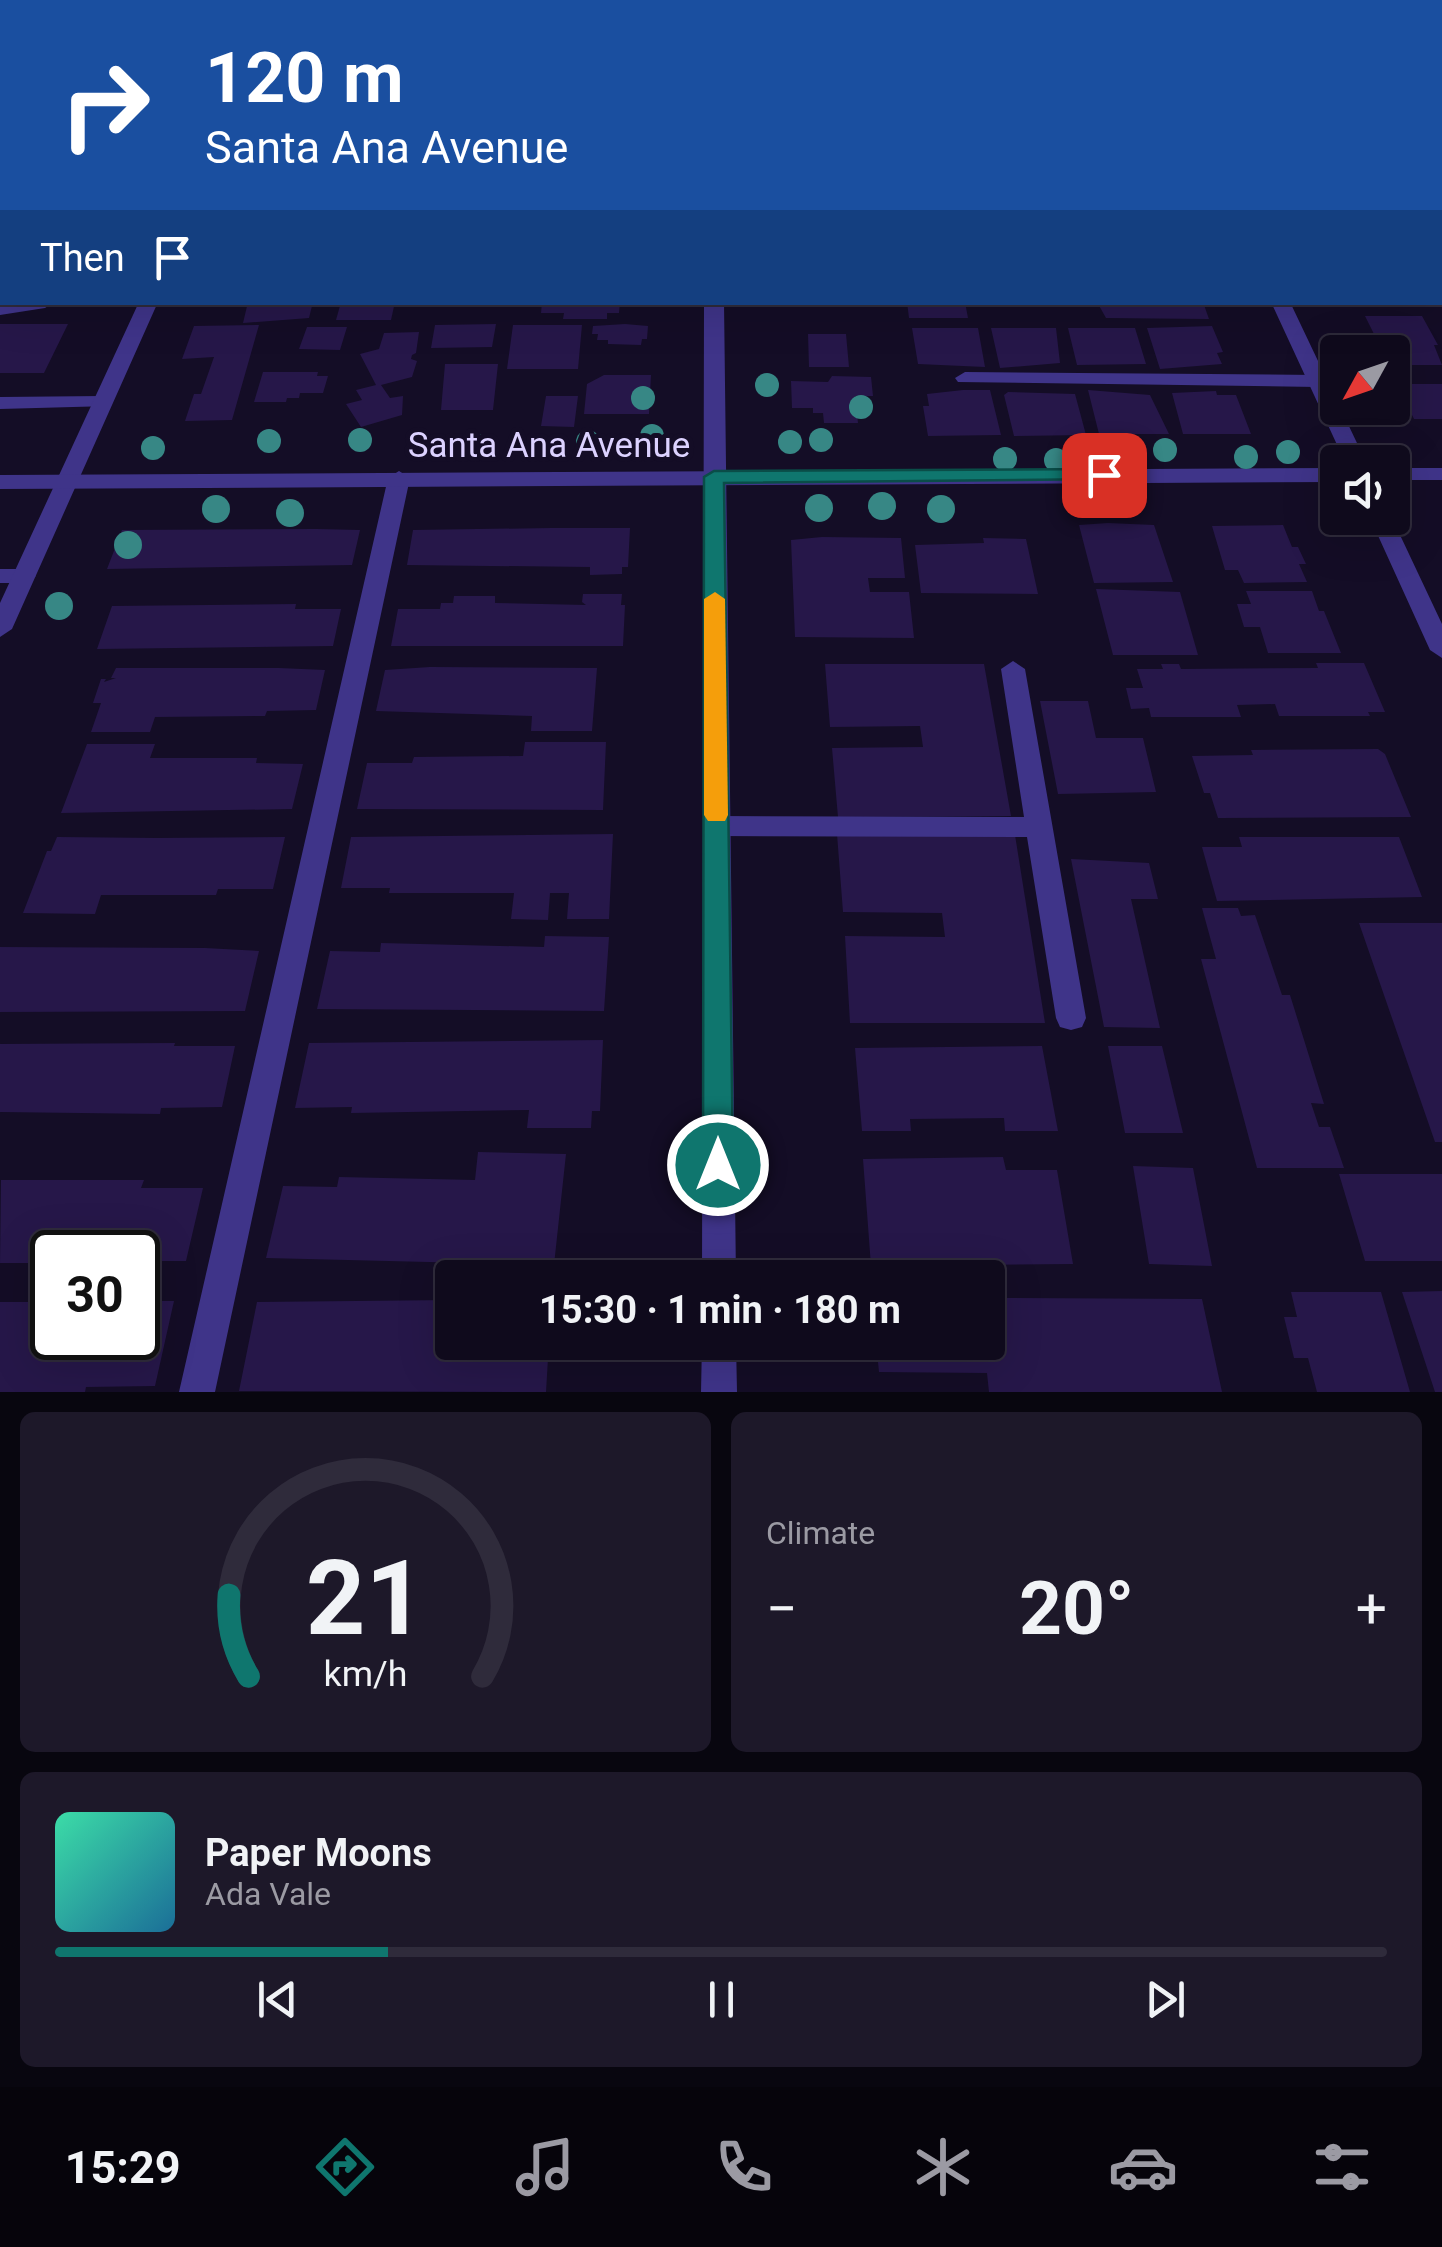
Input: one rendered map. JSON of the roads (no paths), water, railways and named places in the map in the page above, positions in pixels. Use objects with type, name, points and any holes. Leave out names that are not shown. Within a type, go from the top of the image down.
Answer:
[{"type":"street","points":[[0,309],[26,305]]},
{"type":"street","points":[[0,629],[12,576],[67,482],[148,305]]},
{"type":"street","points":[[714,305],[719,1260]]},
{"type":"street","points":[[1281,305],[1348,445]]},
{"type":"street","points":[[965,378],[1317,381]]},
{"type":"street","points":[[0,402],[103,402]]},
{"type":"street","name":"Santa Ana Avenue","points":[[0,482],[1320,474]]},
{"type":"street","points":[[1410,474],[1442,474]]},
{"type":"street","points":[[197,1392],[400,478]]},
{"type":"street","points":[[1389,535],[1442,650]]},
{"type":"street","points":[[1012,670],[1070,1018]]},
{"type":"street","points":[[716,826],[1039,826]]},
{"type":"street","points":[[719,1360],[719,1392]]}]
